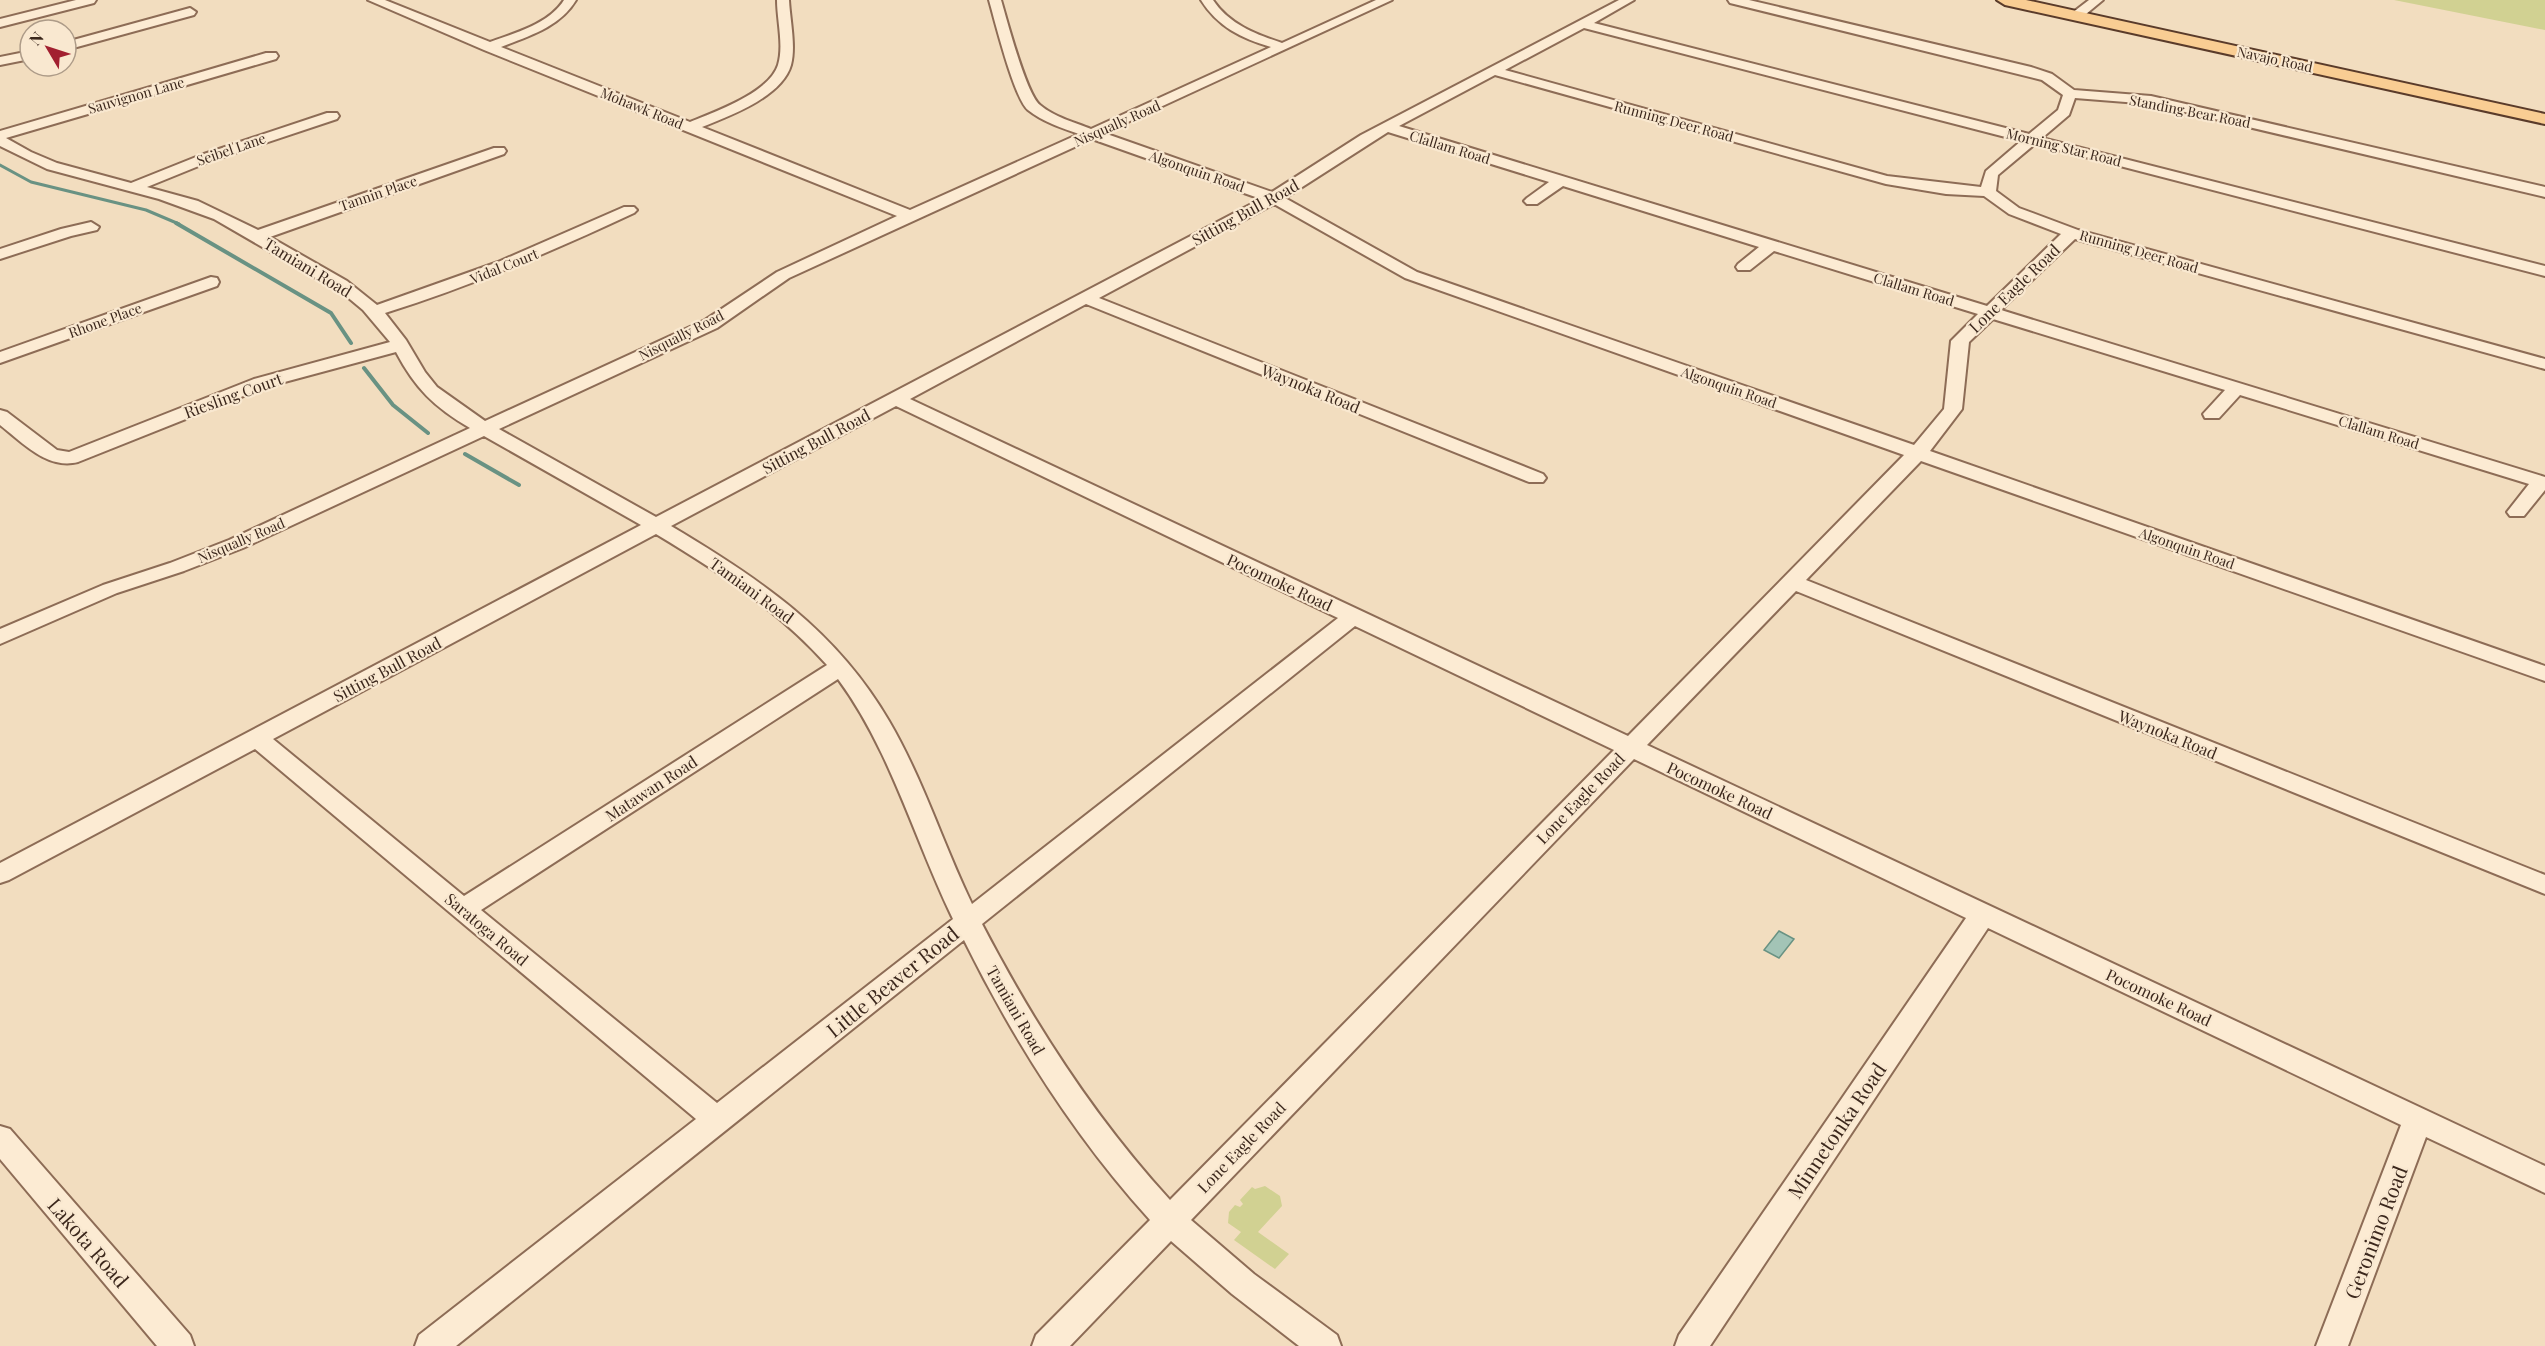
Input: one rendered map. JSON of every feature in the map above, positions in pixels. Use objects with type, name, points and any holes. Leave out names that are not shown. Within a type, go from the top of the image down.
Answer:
[{"type":"main road","name":"Navajo Road","points":[[2005,0],[2545,119]]},
{"type":"street","points":[[0,23],[90,0]]},
{"type":"street","name":"Mohawk Road","points":[[374,0],[910,216]]},
{"type":"street","points":[[489,47],[555,17],[568,7],[570,0]]},
{"type":"street","points":[[690,127],[760,94],[775,79],[784,66],[783,0]]},
{"type":"street","name":"Algonquin Road","points":[[995,0],[1014,65],[1032,106],[1057,121],[1274,198],[1411,275],[2545,674]]},
{"type":"street","points":[[1207,0],[1213,12],[1224,22],[1251,36],[1283,47]]},
{"type":"street","name":"Nisqually Road","points":[[0,637],[110,589],[177,567],[236,544],[711,324],[783,275],[1386,0]]},
{"type":"street","name":"Sitting Bull Road","points":[[0,874],[1274,198],[1387,127],[1628,0]]},
{"type":"street","points":[[1734,0],[2026,70],[2047,77],[2070,94],[2069,103],[2064,112],[1991,174],[1988,192]]},
{"type":"street","points":[[2076,16],[2097,0]]},
{"type":"street","points":[[78,43],[190,12]]},
{"type":"street","name":"Morning Star Road","points":[[1582,24],[2545,271]]},
{"type":"street","name":"Sauvignon Lane","points":[[0,135],[272,56]]},
{"type":"street","points":[[0,61],[18,57]]},
{"type":"street","name":"Running Deer Road","points":[[1494,71],[1886,180],[1946,189],[1988,192],[2014,211],[2072,233],[2545,364]]},
{"type":"street","name":"Standing Bear Road","points":[[2070,94],[2151,100],[2545,192]]},
{"type":"street","name":"Seibel Lane","points":[[132,188],[222,151],[332,116]]},
{"type":"street","name":"Clallam Road","points":[[1387,127],[2543,482]]},
{"type":"street","name":"Tamiani Road","points":[[0,140],[15,150],[53,168],[164,196],[214,213],[349,289],[374,311],[400,345],[415,376],[438,398],[485,428],[739,576],[786,610],[840,667],[883,731],[909,783],[967,921],[1034,1043],[1071,1102],[1135,1183],[1170,1220],[1244,1286],[1325,1346]]},
{"type":"street","name":"Tannin Place","points":[[257,236],[499,151]]},
{"type":"street","points":[[1532,201],[1560,181]]},
{"type":"street","name":"Vidal Court","points":[[374,311],[452,286],[530,256],[629,210]]},
{"type":"street","points":[[0,254],[67,232],[91,227]]},
{"type":"street","name":"Lone Eagle Road","points":[[1048,1346],[1933,437],[1953,409],[1960,341],[1988,311],[2072,233]]},
{"type":"street","points":[[1744,267],[1771,245]]},
{"type":"street","name":"Rhone Place","points":[[0,358],[211,282]]},
{"type":"street","name":"Waynoka Road","points":[[1086,298],[1536,478]]},
{"type":"street","name":"Riesling Court","points":[[0,416],[51,455],[71,458],[260,383],[400,345]]},
{"type":"street","points":[[2212,414],[2236,389]]},
{"type":"street","name":"Pocomoke Road","points":[[895,399],[2545,1180]]},
{"type":"street","points":[[2517,512],[2543,482]]},
{"type":"street","name":"Waynoka Road","points":[[1792,582],[2545,885]]},
{"type":"street","name":"Little Beaver Road","points":[[431,1346],[1353,617]]},
{"type":"street","name":"Matawan Road","points":[[463,909],[840,667]]},
{"type":"street","name":"Saratoga Road","points":[[256,738],[718,1120]]},
{"type":"street","name":"Minnetonka Road","points":[[1691,1346],[1983,914]]},
{"type":"street","name":"Geronimo Road","points":[[2332,1346],[2418,1119]]},
{"type":"street","name":"Lakota Road","points":[[0,1138],[178,1346]]},
{"type":"green space","points":[[2394,0],[2545,0],[2545,30]]},
{"type":"green space","points":[[1265,1186],[1280,1196],[1282,1206],[1258,1232],[1289,1254],[1275,1269],[1234,1240],[1241,1232],[1228,1223],[1229,1212],[1235,1205],[1240,1207],[1243,1204],[1240,1200],[1252,1187],[1255,1189]]},
{"type":"shaded area","points":[[1779,931],[1794,939],[1779,958],[1764,950]]},
{"type":"waterway","points":[[0,165],[31,182],[146,210],[179,224]]},
{"type":"waterway","points":[[176,223],[331,313],[351,343]]},
{"type":"waterway","points":[[364,368],[393,405],[428,433]]},
{"type":"waterway","points":[[465,454],[519,485]]}]
